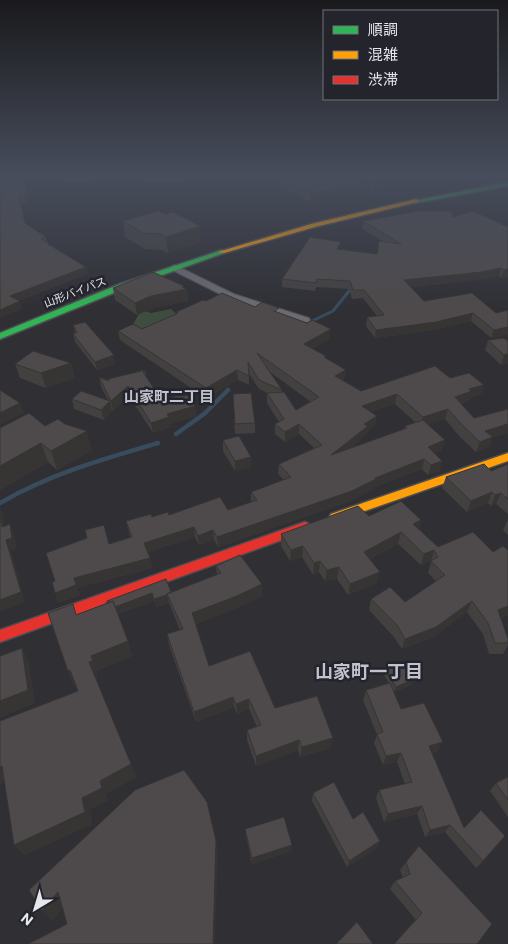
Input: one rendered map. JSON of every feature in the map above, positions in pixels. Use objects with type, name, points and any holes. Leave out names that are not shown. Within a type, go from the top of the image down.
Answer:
[{"type":"main road","name":"山形バイパス","points":[[0,328],[109,284],[231,242],[309,221]]},
{"type":"main road","name":"山形バイパス","points":[[0,336],[174,268],[249,242],[326,221]]},
{"type":"main road","points":[[0,636],[508,457]]},
{"type":"street","points":[[174,268],[231,296],[305,320]]},
{"type":"green space","points":[[171,309],[180,317],[134,331],[131,328],[141,310],[151,313]]},
{"type":"building","points":[[0,221],[25,221],[46,237],[41,239],[86,267],[10,296],[20,301],[0,310]]},
{"type":"building","points":[[123,221],[190,221],[200,226],[166,237],[160,234],[143,233]]},
{"type":"building","points":[[363,221],[495,221],[508,227],[508,269],[504,270],[501,268],[482,272],[404,280],[424,301],[472,293],[496,313],[508,310],[508,327],[494,330],[473,313],[436,322],[376,330],[367,317],[384,315],[364,290],[353,290],[350,281],[317,279],[316,283],[282,279],[310,237],[341,242],[337,249],[377,254],[379,241],[401,244]]},
{"type":"building","points":[[153,272],[187,289],[151,296],[135,303],[113,288]]},
{"type":"building","points":[[222,293],[255,307],[262,302],[279,308],[274,311],[307,323],[312,320],[331,329],[304,344],[346,370],[335,376],[361,391],[435,366],[450,378],[469,373],[484,385],[469,389],[472,391],[455,397],[474,418],[508,409],[508,424],[485,431],[493,437],[480,442],[448,409],[423,417],[397,394],[362,406],[377,416],[364,424],[368,426],[331,455],[407,428],[405,426],[423,420],[445,440],[428,447],[442,461],[431,465],[424,459],[375,478],[352,491],[217,537],[213,530],[198,536],[194,527],[144,543],[150,558],[74,578],[76,585],[55,593],[52,582],[55,581],[46,553],[87,538],[85,530],[104,525],[109,544],[132,537],[126,521],[151,514],[152,517],[168,512],[169,515],[220,497],[228,510],[257,500],[251,492],[291,477],[279,464],[322,445],[299,424],[285,432],[275,424],[284,419],[267,393],[284,392],[296,410],[319,397],[257,353],[282,390],[259,380],[248,362],[249,376],[237,370],[206,388],[118,331],[133,324],[142,329],[178,313],[176,312]]},
{"type":"building","points":[[85,322],[114,355],[95,362],[73,334],[77,332],[73,325]]},
{"type":"building","points":[[504,338],[508,341],[508,354],[504,355],[488,340]]},
{"type":"building","points":[[33,351],[71,363],[41,373],[15,364]]},
{"type":"building","points":[[145,370],[143,372],[162,401],[176,396],[188,396],[195,406],[167,414],[169,417],[151,423],[128,386],[111,401],[99,377],[109,381],[108,379]]},
{"type":"building","points":[[0,390],[20,403],[0,413]]},
{"type":"building","points":[[81,391],[110,401],[101,410],[72,399]]},
{"type":"building","points":[[251,393],[255,423],[235,424],[233,394]]},
{"type":"building","points":[[29,413],[45,426],[58,419],[65,424],[87,431],[51,451],[41,443],[0,466],[0,428]]},
{"type":"building","points":[[239,436],[251,457],[235,461],[223,440]]},
{"type":"building","points":[[484,464],[491,471],[508,464],[508,499],[501,493],[495,495],[492,492],[471,501],[446,477]]},
{"type":"building","points":[[401,501],[421,520],[413,524],[438,547],[473,532],[493,552],[503,546],[508,550],[508,606],[498,610],[508,643],[495,643],[488,623],[472,601],[436,627],[405,639],[397,625],[371,599],[390,587],[405,602],[445,575],[431,561],[438,557],[434,550],[424,554],[401,532],[364,552],[380,572],[350,584],[339,567],[327,570],[320,561],[314,563],[303,546],[291,550],[281,534],[358,506],[369,516]]},
{"type":"building","points":[[0,516],[2,527],[10,524],[12,538],[6,540],[21,592],[0,600]]},
{"type":"building","points":[[240,555],[262,584],[237,596],[192,613],[209,666],[250,651],[275,708],[317,696],[333,738],[302,747],[299,740],[256,756],[247,730],[261,725],[249,699],[236,704],[233,697],[194,712],[167,634],[183,629],[167,594],[221,573],[216,566]]},
{"type":"building","points":[[166,579],[171,592],[167,595],[154,599],[152,593],[115,607],[113,601],[107,603],[107,601]]},
{"type":"building","points":[[113,601],[128,641],[91,656],[93,661],[89,662],[131,764],[100,781],[102,788],[82,798],[85,812],[14,845],[2,766],[0,767],[0,721],[78,691],[70,670],[68,671],[48,613],[73,604],[76,615]]},
{"type":"building","points":[[22,648],[28,690],[0,701],[0,656]]},
{"type":"building","points":[[401,662],[412,680],[396,687],[384,668]]},
{"type":"building","points":[[390,683],[401,709],[424,703],[443,742],[429,746],[464,828],[481,810],[505,836],[483,861],[450,825],[430,830],[422,806],[388,814],[379,790],[412,782],[401,753],[386,756],[377,734],[383,732],[366,690]]},
{"type":"building","points":[[184,770],[207,802],[216,841],[213,944],[28,944],[67,924],[58,892],[42,911],[29,890],[135,790]]},
{"type":"building","points":[[508,777],[508,800],[496,783]]},
{"type":"building","points":[[334,782],[353,819],[363,812],[380,841],[349,861],[313,793]]},
{"type":"building","points":[[284,817],[292,845],[252,858],[245,829]]},
{"type":"building","points":[[419,846],[492,924],[477,944],[394,944],[422,913],[395,881],[410,874],[406,862]]},
{"type":"building","points":[[357,922],[373,944],[336,944]]},
{"type":"waterway","points":[[310,322],[333,311],[353,286]]},
{"type":"waterway","points":[[176,434],[204,414],[228,390]]},
{"type":"waterway","points":[[0,503],[57,475],[158,443]]},
{"type":"traffic: fast","points":[[0,336],[123,286],[222,252]]},
{"type":"traffic: slow","points":[[222,252],[330,221]]},
{"type":"traffic: slow","points":[[335,517],[508,457]]},
{"type":"traffic: jam","points":[[0,636],[305,527]]},
{"type":"district","name":"山家町二丁目","points":[[169,397]]},
{"type":"district","name":"山家町一丁目","points":[[369,672]]}]
